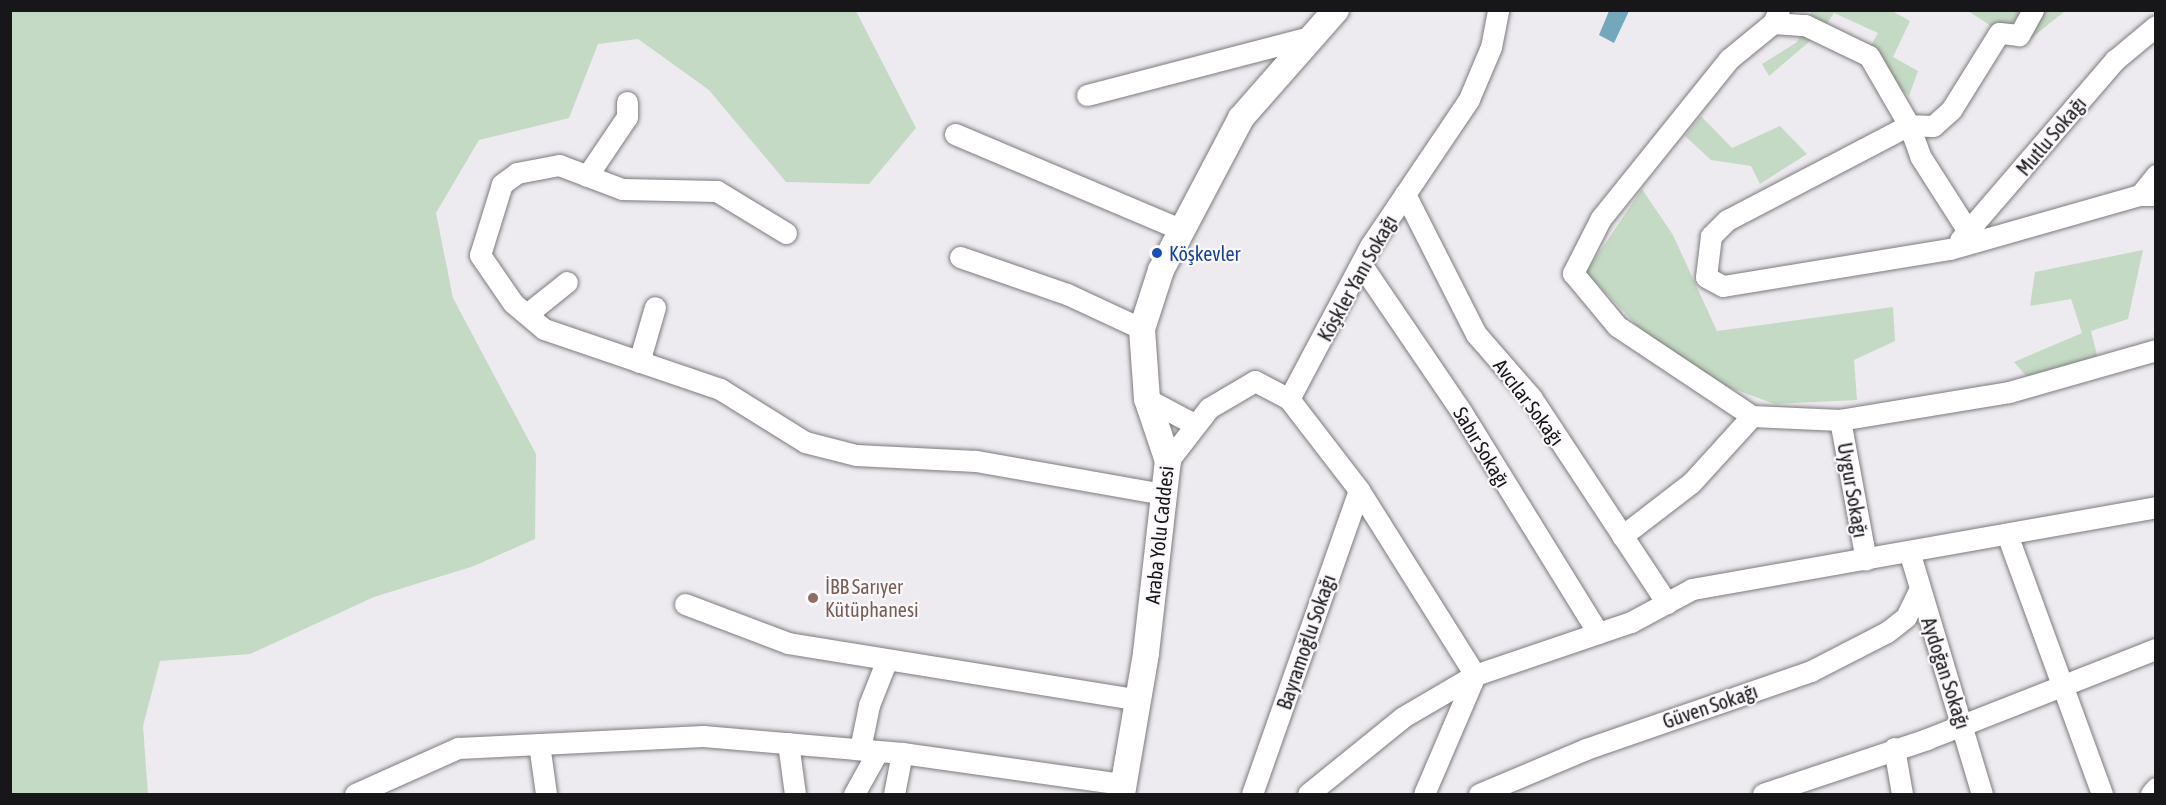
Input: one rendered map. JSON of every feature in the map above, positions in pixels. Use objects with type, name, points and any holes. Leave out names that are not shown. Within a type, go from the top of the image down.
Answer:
[{"type":"street","name":"Araba Yolu Caddesi","points":[[1123,789],[1138,700],[1168,461],[1147,399],[1142,329],[1161,270],[1241,118],[1336,10]]},
{"type":"street","name":"Köşkler Yanı Sokağı","points":[[1289,399],[1361,264],[1469,99],[1491,47],[1498,10]]},
{"type":"street","points":[[2033,10],[2019,35],[1999,33],[1951,110],[1933,126],[1909,125],[1727,220],[1711,236],[1706,278],[1723,286],[1950,249],[2148,195],[2156,175]]},
{"type":"street","points":[[1968,231],[1920,156],[1909,125],[1869,56],[1805,25],[1776,17],[1730,59],[1651,154],[1601,218],[1574,273],[1617,326],[1752,416],[1840,420],[2009,392],[2156,350]]},
{"type":"street","name":"Mutlu Sokağı","points":[[1950,249],[2115,60],[2156,26]]},
{"type":"street","points":[[1087,95],[1314,36]]},
{"type":"street","points":[[587,176],[627,117],[627,102]]},
{"type":"street","points":[[955,134],[1182,230]]},
{"type":"street","points":[[786,233],[717,191],[622,189],[559,165],[517,173],[502,184],[480,255],[527,315],[544,329],[720,389],[805,442],[856,456],[976,461],[1164,494]]},
{"type":"street","name":"Avcılar Sokağı","points":[[1405,194],[1476,334],[1531,397],[1667,603]]},
{"type":"street","points":[[960,257],[1067,294],[1142,329]]},
{"type":"street","name":"Sabır Sokağı","points":[[1361,264],[1461,411],[1598,633]]},
{"type":"street","points":[[527,315],[567,282]]},
{"type":"street","points":[[639,362],[655,307]]},
{"type":"street","points":[[1168,461],[1209,408],[1255,381],[1289,399],[1359,490],[1475,675]]},
{"type":"street","points":[[1147,399],[1196,425]]},
{"type":"street","points":[[1622,536],[1692,482],[1752,416]]},
{"type":"street","name":"Uygur Sokağı","points":[[1840,420],[1866,560]]},
{"type":"street","name":"Bayramoğlu Sokağı","points":[[1252,795],[1359,490]]},
{"type":"street","points":[[1308,795],[1403,717],[1475,675],[1598,633],[1667,603],[1692,589],[1866,560],[1950,540],[2008,537],[2156,507]]},
{"type":"street","points":[[2008,537],[2102,795]]},
{"type":"street","name":"Aydoğan Sokağı","points":[[1909,551],[1919,590],[1963,723],[1982,795]]},
{"type":"street","name":"Güven Sokağı","points":[[1479,795],[1586,749],[1811,671],[1887,632],[1906,617],[1919,590]]},
{"type":"street","points":[[686,604],[788,643],[886,662],[1138,700]]},
{"type":"street","points":[[1763,795],[1963,723],[2156,649]]},
{"type":"street","points":[[854,795],[869,750],[869,705],[886,662]]},
{"type":"street","points":[[1424,795],[1475,675]]},
{"type":"street","points":[[355,795],[383,790],[458,748],[703,736],[902,753],[1123,789]]},
{"type":"street","points":[[788,743],[795,795]]},
{"type":"street","points":[[539,744],[546,795]]},
{"type":"street","points":[[1894,748],[1902,795]]},
{"type":"street","points":[[894,795],[902,753]]},
{"type":"street","points":[[2151,795],[2156,788]]},
{"type":"green space","points":[[1890,10],[1910,21],[1893,57],[1918,71],[1909,96],[1864,58],[1878,33],[1834,13],[1823,30],[1769,76],[1762,64],[1797,42],[1812,11]]},
{"type":"green space","points":[[10,11],[856,11],[916,128],[869,184],[786,182],[709,90],[638,39],[598,44],[569,118],[479,140],[436,213],[453,298],[536,454],[535,539],[474,566],[374,597],[250,654],[160,661],[143,726],[148,794],[11,794]]},
{"type":"green space","points":[[1968,11],[2065,11],[2022,46]]},
{"type":"green space","points":[[1701,116],[1732,148],[1780,126],[1807,154],[1760,184],[1751,166],[1711,160],[1685,136]]},
{"type":"green space","points":[[1642,189],[1673,235],[1717,331],[1893,307],[1895,341],[1854,360],[1857,400],[1775,404],[1728,387],[1648,337],[1586,272]]},
{"type":"green space","points":[[2143,250],[2128,319],[2091,331],[2098,359],[2033,384],[2014,362],[2082,333],[2071,299],[2030,306],[2035,272]]},
{"type":"water","points":[[1609,11],[1629,11],[1614,43],[1599,35]]},
{"type":"place","name":"Köşkevler","points":[[1157,253]]},
{"type":"place","name":"İBB Sarıyer Kütüphanesi","points":[[813,598]]}]
